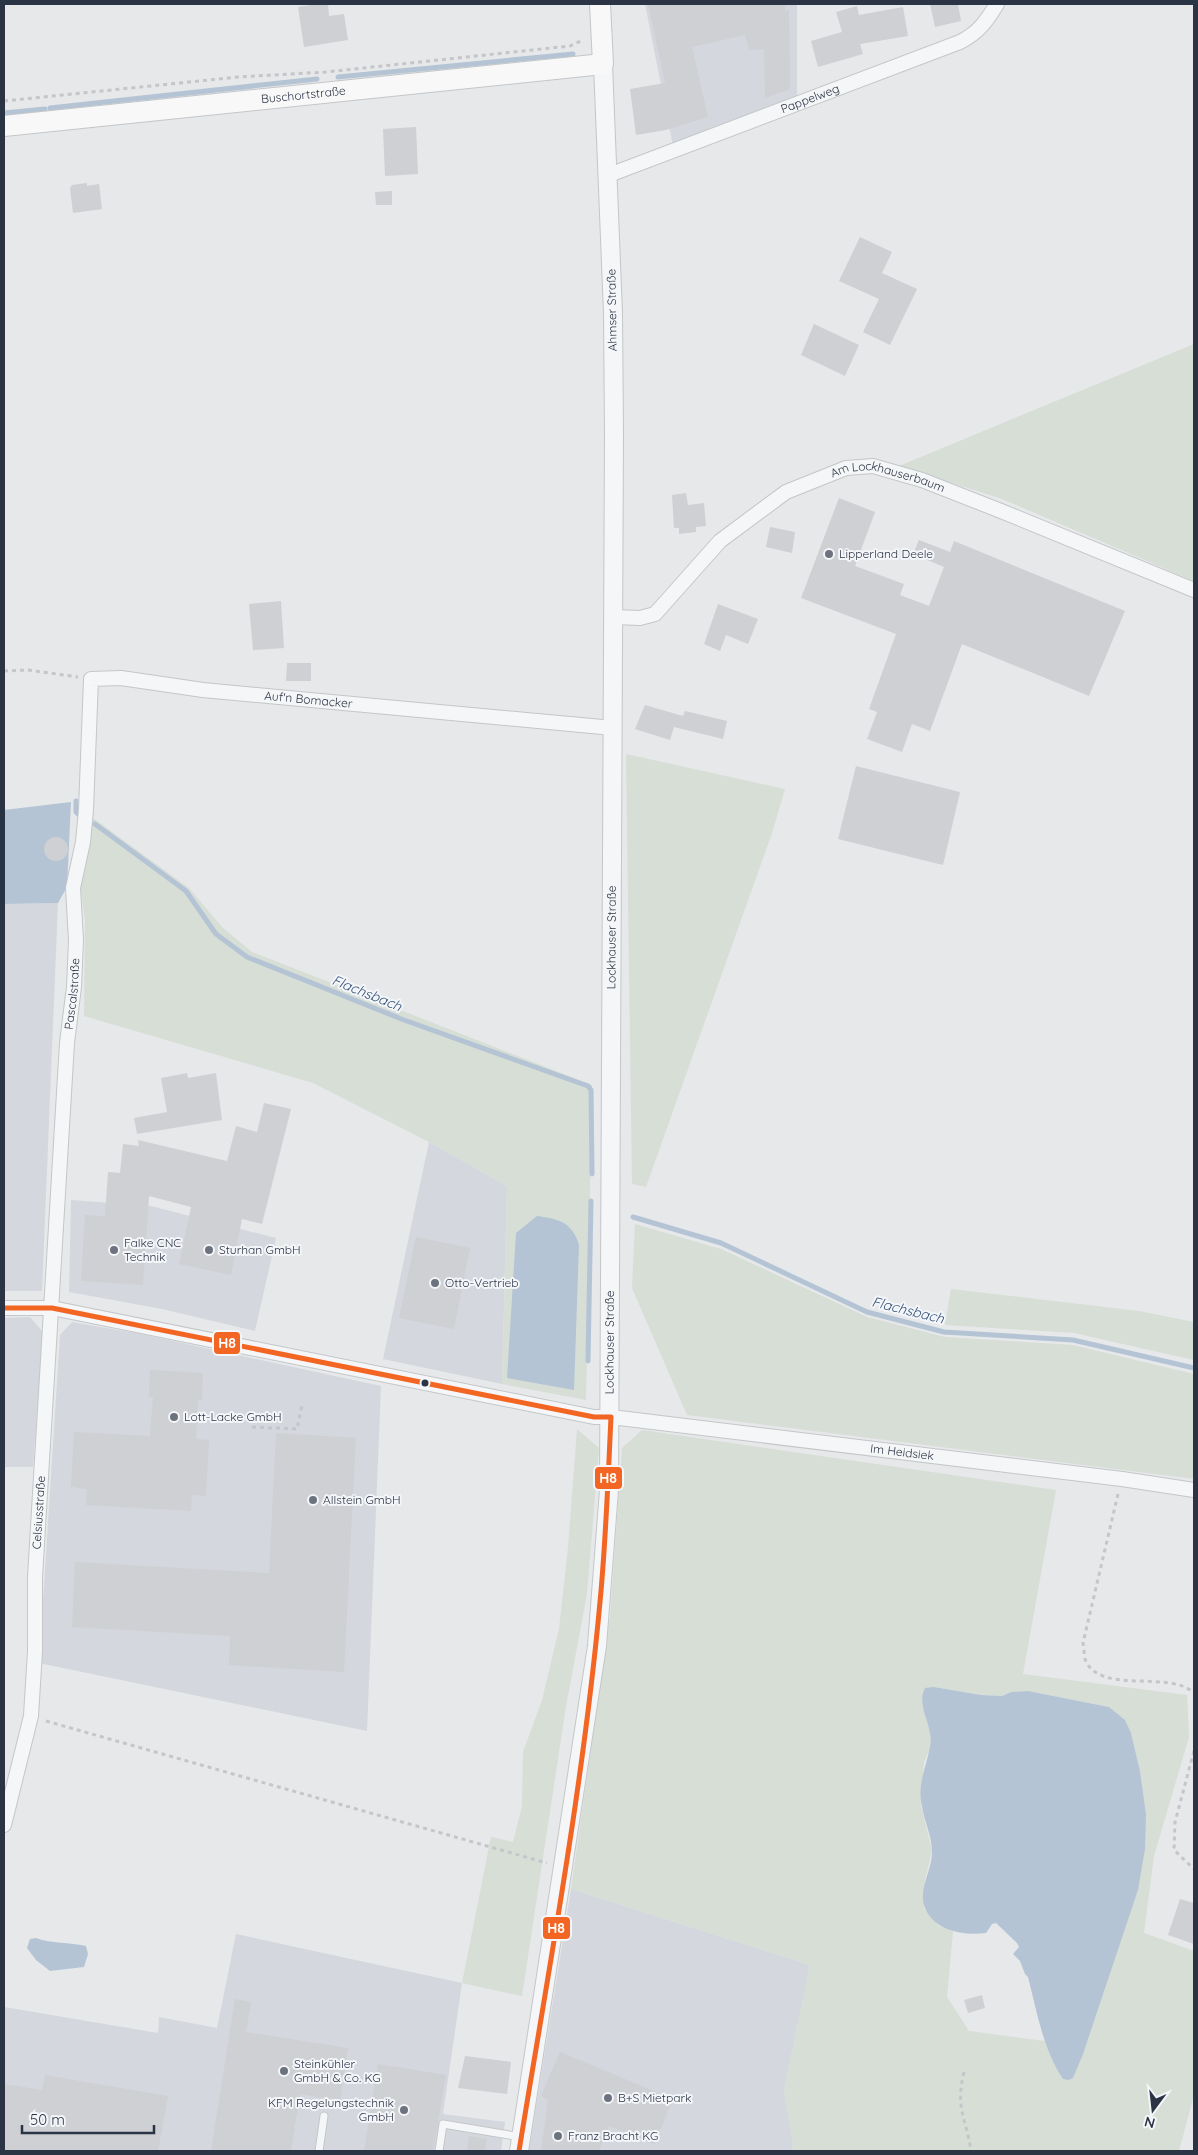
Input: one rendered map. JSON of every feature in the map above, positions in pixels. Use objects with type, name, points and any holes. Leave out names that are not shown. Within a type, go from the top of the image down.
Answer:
[{"type":"main road","name":"Ahmser Straße","points":[[594,65],[600,4]]},
{"type":"main road","name":"Buschortstraße","points":[[4,126],[594,65]]},
{"type":"street","name":"Pappelweg","points":[[609,175],[960,42],[972,36],[984,26],[997,4]]},
{"type":"street","name":"Ahmser Straße","points":[[594,65],[609,175],[613,313],[614,617]]},
{"type":"street","name":"Am Lockhauserbaum","points":[[614,617],[640,618],[655,614],[720,541],[786,492],[846,468],[873,466],[948,490],[1194,590]]},
{"type":"street","name":"Lockhauser Straße","points":[[520,2144],[597,1646],[610,1490],[614,617]]},
{"type":"street","name":"Auf'n Bomacker","points":[[91,679],[121,678],[213,691],[613,728]]},
{"type":"street","name":"Pascalstraße","points":[[52,1308],[67,1043],[75,978],[76,940],[73,888],[83,842],[86,810],[91,679]]},
{"type":"street","name":"Im Heidsiek","points":[[4,1308],[52,1308],[449,1390],[594,1417],[611,1417],[1122,1479],[1194,1490]]},
{"type":"street","name":"Celsiusstraße","points":[[4,1825],[30,1716],[35,1651],[35,1577],[52,1308]]},
{"type":"lane","points":[[319,2151],[324,2116]]},
{"type":"lane","points":[[439,2151],[443,2124],[520,2144]]},
{"type":"path","points":[[4,101],[570,46],[583,40],[594,65]]},
{"type":"path","points":[[4,671],[28,670],[91,679]]},
{"type":"path","points":[[252,1426],[297,1429],[302,1405]]},
{"type":"path","points":[[1122,1479],[1083,1643],[1085,1659],[1095,1672],[1110,1678],[1176,1684],[1194,1692]]},
{"type":"path","points":[[30,1716],[532,1860]]},
{"type":"path","points":[[1194,1751],[1175,1822],[1174,1850],[1194,1869]]},
{"type":"path","points":[[964,2072],[960,2090],[960,2108],[971,2151]]},
{"type":"shaded area","points":[[645,4],[797,4],[797,97],[673,146]]},
{"type":"shaded area","points":[[1194,344],[1194,581],[1002,499],[899,466]]},
{"type":"shaded area","points":[[626,754],[785,789],[772,833],[646,1187],[632,1184]]},
{"type":"shaded area","points":[[93,818],[189,888],[222,927],[252,952],[592,1085],[586,1400],[502,1384],[507,1186],[429,1142],[313,1083],[84,1016],[85,921],[80,884]]},
{"type":"shaded area","points":[[58,903],[42,1291],[4,1291],[4,904]]},
{"type":"shaded area","points":[[429,1142],[507,1186],[502,1384],[383,1359]]},
{"type":"shaded area","points":[[71,1200],[151,1206],[276,1238],[255,1331],[162,1309],[69,1292]]},
{"type":"shaded area","points":[[635,1224],[721,1249],[867,1317],[945,1337],[1073,1345],[1194,1374],[1194,1479],[687,1415],[632,1288]]},
{"type":"shaded area","points":[[951,1289],[1139,1311],[1194,1322],[1194,1360],[1074,1333],[945,1325]]},
{"type":"shaded area","points":[[30,1317],[43,1332],[33,1467],[4,1467],[4,1318]]},
{"type":"shaded area","points":[[72,1322],[141,1334],[381,1386],[367,1731],[39,1663],[60,1335]]},
{"type":"shaded area","points":[[577,1429],[599,1448],[587,1594],[566,1706],[522,1996],[462,1983],[491,1837],[513,1842],[522,1806],[523,1752],[542,1700],[559,1629],[568,1548]]},
{"type":"shaded area","points":[[642,1430],[1056,1490],[1023,1674],[1187,1695],[1189,1737],[1154,1856],[1144,1933],[1194,1951],[1194,2095],[1179,2151],[792,2151],[793,2142],[784,2091],[810,1965],[571,1889],[610,1618],[622,1448]],"holes":[[[934,1687],[981,1695],[1002,1696],[1011,1692],[1028,1691],[1109,1707],[1131,1733],[1140,1771],[1146,1814],[1138,1890],[1073,2078],[1063,2079],[1045,2041],[969,2031],[947,1997],[953,1931],[939,1926],[924,1908],[925,1880],[932,1851],[921,1805],[924,1762],[931,1747],[931,1736],[922,1703]]]},
{"type":"shaded area","points":[[571,1889],[810,1965],[784,2091],[793,2142],[792,2151],[529,2151]]},
{"type":"shaded area","points":[[236,1934],[462,1983],[443,2114],[505,2122],[501,2151],[4,2151],[4,2007],[158,2033],[159,2017],[217,2028]]},
{"type":"water","points":[[71,802],[67,887],[58,903],[4,904],[4,810]]},
{"type":"water","points":[[537,1216],[564,1223],[573,1231],[579,1245],[574,1390],[507,1378],[516,1233]]},
{"type":"water","points":[[934,1687],[981,1695],[1002,1696],[1011,1692],[1028,1691],[1109,1707],[1125,1720],[1131,1733],[1140,1771],[1146,1814],[1145,1849],[1138,1890],[1083,2054],[1073,2078],[1069,2080],[1063,2079],[1050,2055],[1028,1977],[1020,1961],[1013,1954],[1019,1947],[1017,1943],[996,1923],[992,1924],[986,1933],[978,1934],[960,1933],[944,1927],[936,1923],[923,1903],[924,1888],[932,1851],[921,1798],[921,1783],[931,1740],[922,1702],[925,1688]]},
{"type":"water","points":[[36,1938],[86,1946],[88,1954],[84,1967],[50,1971],[36,1960],[27,1948],[30,1939]]},
{"type":"building","points":[[328,4],[329,16],[344,14],[348,40],[304,47],[298,7]]},
{"type":"building","points":[[648,4],[786,4],[785,11],[789,11],[790,89],[765,98],[764,49],[749,50],[745,35],[692,47],[708,117],[666,130],[636,135],[630,89],[665,83]]},
{"type":"building","points":[[930,4],[958,4],[961,21],[935,27]]},
{"type":"building","points":[[857,6],[859,15],[903,7],[908,36],[860,44],[863,54],[818,67],[811,41],[842,32],[836,12]]},
{"type":"building","points":[[416,127],[418,174],[385,176],[383,129]]},
{"type":"building","points":[[87,183],[87,186],[99,184],[102,209],[73,213],[70,188],[72,185]]},
{"type":"building","points":[[392,191],[392,205],[376,205],[375,192]]},
{"type":"building","points":[[860,237],[892,252],[882,273],[917,289],[890,345],[863,332],[879,299],[839,281]]},
{"type":"building","points":[[814,324],[859,345],[845,376],[801,355]]},
{"type":"building","points":[[686,493],[688,505],[704,503],[706,526],[696,527],[696,532],[679,534],[679,528],[674,528],[672,495]]},
{"type":"building","points":[[839,498],[875,512],[855,566],[904,584],[900,595],[929,606],[944,567],[913,554],[919,540],[950,552],[954,541],[1125,611],[1089,696],[962,644],[930,731],[912,724],[902,752],[867,739],[877,712],[869,709],[896,634],[801,598]]},
{"type":"building","points":[[770,527],[795,532],[792,553],[766,547]]},
{"type":"building","points":[[281,601],[284,648],[253,650],[249,604]]},
{"type":"building","points":[[718,604],[758,619],[748,644],[726,635],[720,651],[704,644]]},
{"type":"building","points":[[287,663],[311,663],[311,681],[286,681]]},
{"type":"building","points":[[645,705],[683,716],[685,711],[727,721],[723,739],[674,727],[670,740],[635,729]]},
{"type":"building","points":[[856,766],[960,792],[943,865],[838,839]]},
{"type":"building","points":[[56,837],[64,841],[68,849],[64,857],[56,861],[48,857],[44,849],[48,841]]},
{"type":"building","points":[[187,1073],[188,1078],[216,1073],[222,1120],[137,1134],[134,1118],[167,1112],[161,1078]]},
{"type":"building","points":[[264,1103],[291,1109],[262,1224],[242,1219],[231,1275],[179,1264],[191,1207],[149,1196],[143,1285],[81,1281],[85,1215],[105,1216],[108,1172],[120,1173],[123,1144],[139,1146],[138,1140],[227,1161],[236,1126],[257,1132]]},
{"type":"building","name":"Otto-Vertrieb","points":[[416,1237],[470,1248],[454,1329],[399,1318]]},
{"type":"building","name":"Lott-Lacke GmbH","points":[[150,1370],[203,1373],[202,1400],[198,1400],[196,1439],[209,1440],[206,1496],[192,1495],[191,1511],[86,1505],[87,1489],[71,1487],[74,1432],[150,1436],[153,1397],[149,1397]]},
{"type":"building","name":"Allstein GmbH","points":[[276,1433],[356,1438],[344,1672],[229,1665],[230,1636],[72,1627],[75,1562],[269,1573]]},
{"type":"building","points":[[1180,1899],[1194,1903],[1194,1944],[1168,1935]]},
{"type":"building","points":[[982,1995],[985,2008],[968,2013],[964,2000]]},
{"type":"building","name":"Steinkühler GmbH & Co. KG","points":[[235,1999],[251,2002],[246,2032],[348,2048],[340,2101],[300,2094],[291,2151],[211,2151]]},
{"type":"building","name":"B+S Mietpark","points":[[560,2052],[673,2099],[654,2144],[609,2126],[599,2151],[541,2151],[548,2100],[541,2096]]},
{"type":"building","points":[[465,2056],[511,2062],[507,2094],[458,2088]]},
{"type":"building","name":"KFM Regelungstechnik GmbH","points":[[378,2064],[446,2075],[433,2151],[364,2151]]},
{"type":"building","points":[[45,2075],[168,2096],[158,2151],[4,2151],[4,2084],[42,2090]]},
{"type":"building","points":[[469,2136],[487,2139],[485,2151],[467,2151]]},
{"type":"waterway","points":[[338,77],[573,54]]},
{"type":"waterway","points":[[50,108],[317,79]]},
{"type":"waterway","points":[[4,113],[45,109]]},
{"type":"waterway","name":"Flachsbach","points":[[76,801],[76,812],[78,814]]},
{"type":"waterway","name":"Flachsbach","points":[[95,824],[186,891],[216,934],[247,957],[404,1020],[588,1086],[591,1090],[592,1174]]},
{"type":"waterway","points":[[588,1361],[591,1201]]},
{"type":"waterway","name":"Flachsbach","points":[[633,1217],[721,1243],[867,1312],[944,1332],[1073,1340],[1194,1368]]},
{"type":"transit line","name":"H8","points":[[4,1308],[52,1308],[594,1417],[611,1417],[607,1510],[593,1671],[575,1808],[519,2151]]},
{"type":"place","name":"Lipperland Deele","points":[[829,554]]},
{"type":"place","name":"Falke CNC Technik","points":[[114,1250]]},
{"type":"place","name":"Sturhan GmbH","points":[[209,1250]]},
{"type":"place","name":"Otto-Vertrieb","points":[[435,1283]]},
{"type":"place","name":"Lott-Lacke GmbH","points":[[174,1417]]},
{"type":"place","name":"Allstein GmbH","points":[[313,1500]]},
{"type":"place","name":"Steinkühler GmbH & Co. KG","points":[[284,2071]]},
{"type":"place","name":"B+S Mietpark","points":[[608,2098]]},
{"type":"place","name":"KFM Regelungstechnik GmbH","points":[[404,2110]]},
{"type":"place","name":"Franz Bracht KG","points":[[558,2136]]}]
